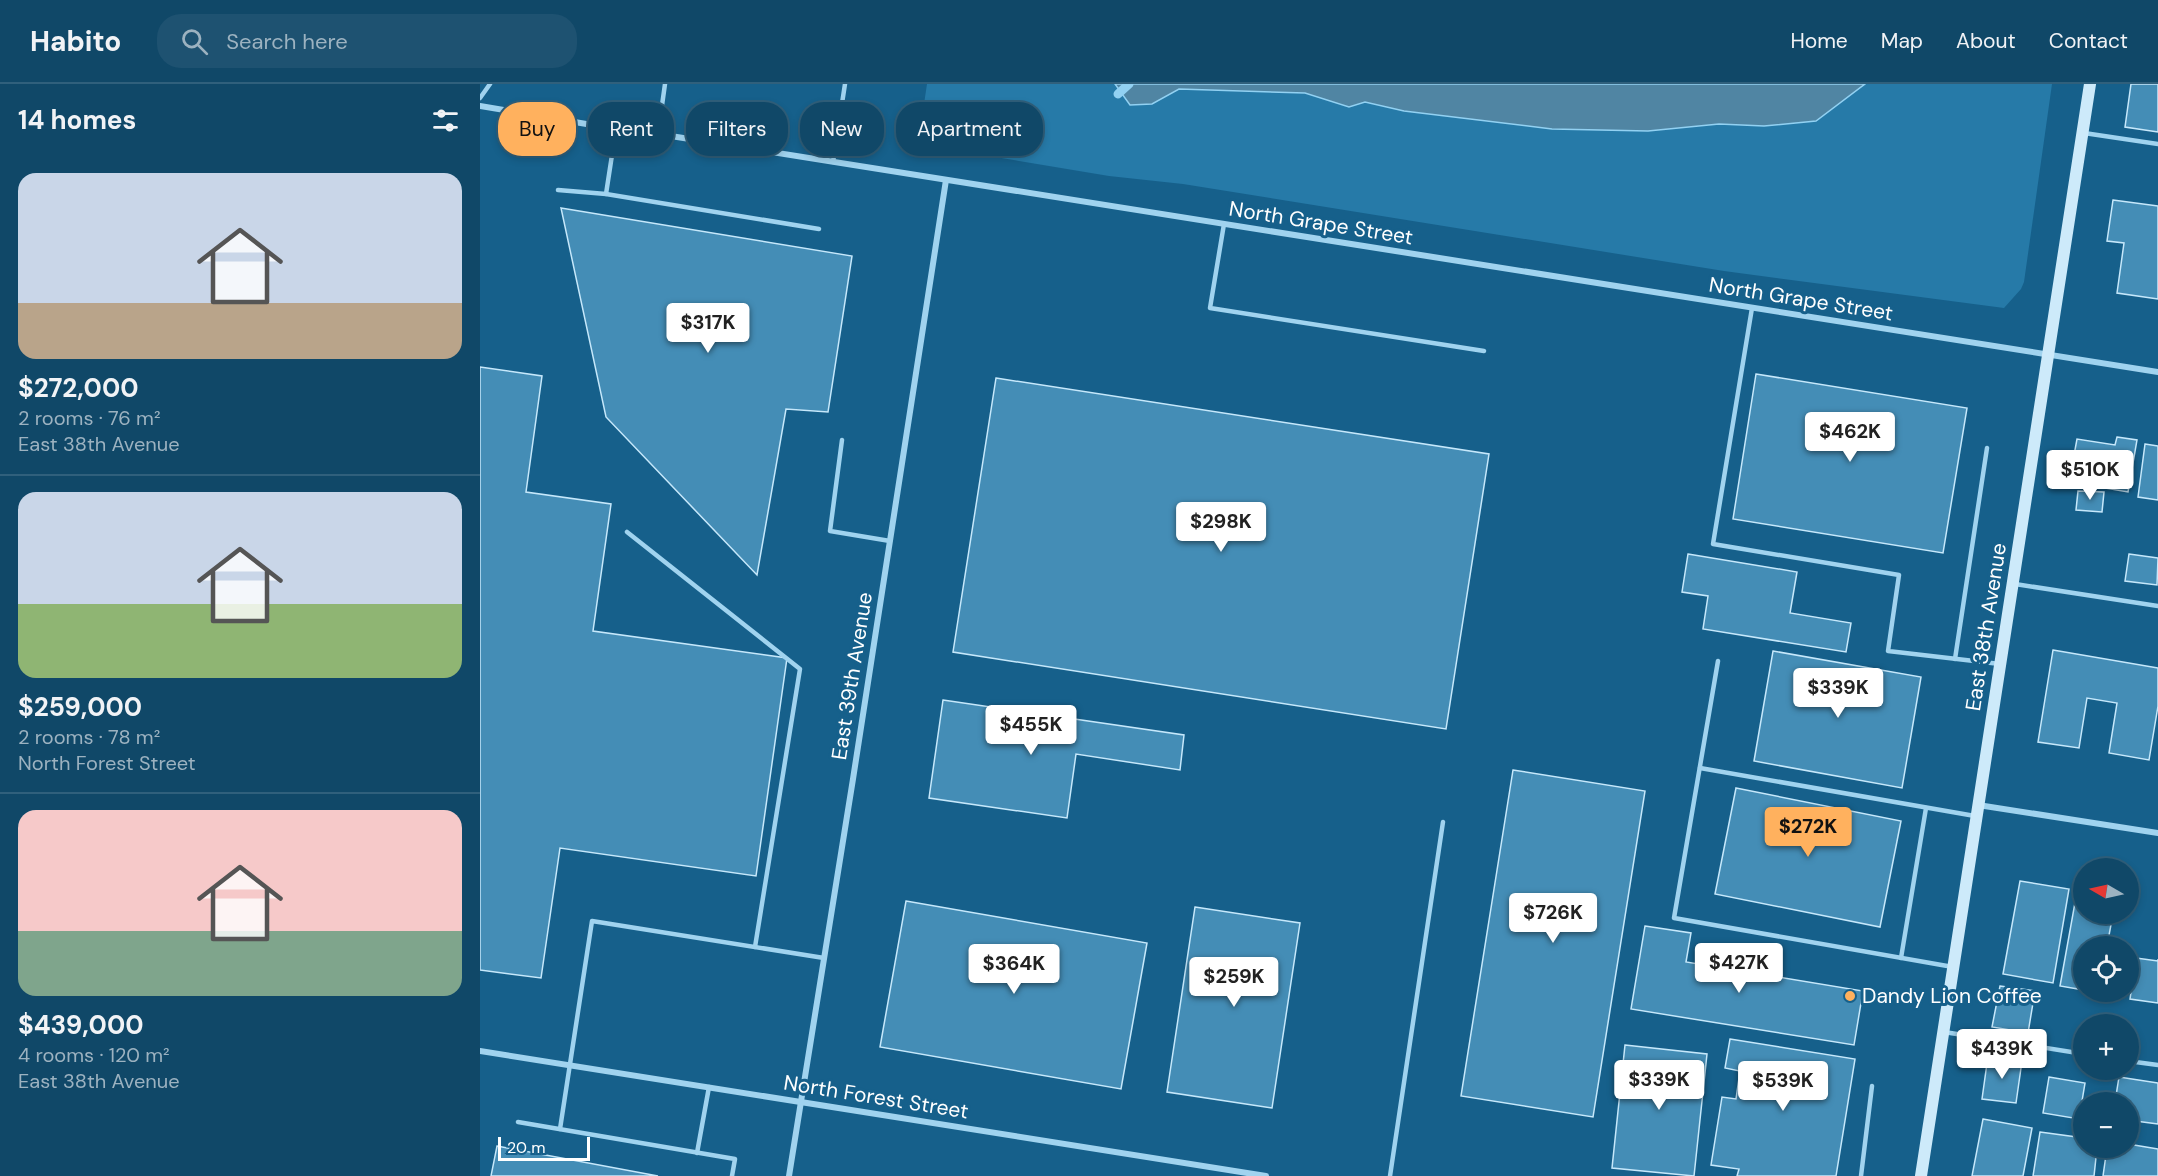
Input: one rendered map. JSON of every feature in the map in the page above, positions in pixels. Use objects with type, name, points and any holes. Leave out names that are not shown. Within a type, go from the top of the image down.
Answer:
[{"type":"street","name":"East 38th Avenue","points":[[1921,1176],[2090,84]]},
{"type":"street","name":"North Grape Street","points":[[480,105],[588,124]]},
{"type":"street","name":"North Grape Street","points":[[674,137],[2158,372]]},
{"type":"street","name":"East 39th Avenue","points":[[789,1176],[946,180]]},
{"type":"street","points":[[1977,811],[2158,833]]},
{"type":"street","name":"North Forest Street","points":[[480,1051],[1266,1176]]},
{"type":"lane","points":[[480,98],[490,84]]},
{"type":"lane","points":[[662,102],[665,84]]},
{"type":"lane","points":[[833,162],[845,84]]},
{"type":"lane","points":[[2083,133],[2158,144]]},
{"type":"lane","points":[[606,194],[612,156]]},
{"type":"lane","points":[[558,190],[606,194],[819,229]]},
{"type":"lane","points":[[1224,224],[1210,308],[1484,351]]},
{"type":"lane","points":[[1752,308],[1713,544],[1899,575],[1888,651],[2000,664]]},
{"type":"lane","points":[[842,440],[830,531],[890,541]]},
{"type":"lane","points":[[1955,659],[1987,448]]},
{"type":"lane","points":[[627,532],[801,669],[755,947]]},
{"type":"lane","points":[[2013,584],[2158,606]]},
{"type":"lane","points":[[1718,661],[1674,918],[1953,967]]},
{"type":"lane","points":[[1700,768],[1926,808],[1977,811]]},
{"type":"lane","points":[[1901,958],[1926,808]]},
{"type":"lane","points":[[1390,1176],[1443,822]]},
{"type":"lane","points":[[560,1130],[592,921],[824,958]]},
{"type":"lane","points":[[1943,1032],[2073,1052]]},
{"type":"lane","points":[[2139,1062],[2158,1065]]},
{"type":"lane","points":[[1861,1176],[1872,1086]]},
{"type":"lane","points":[[697,1153],[709,1087]]},
{"type":"lane","points":[[518,1122],[735,1159],[732,1176]]},
{"type":"shaded area","points":[[927,84],[2052,84],[2024,282],[2021,289],[2004,308],[1724,271],[1183,184],[1109,176],[990,156],[1043,156],[1043,102],[924,102]]},
{"type":"shaded area","points":[[1115,84],[1865,84],[1816,121],[1764,126],[1719,124],[1648,131],[1552,129],[1404,111],[1365,102],[1349,107],[1305,93],[1179,89],[1152,104],[1130,105]]},
{"type":"building","points":[[2131,84],[2158,84],[2158,132],[2125,127]]},
{"type":"building","points":[[2113,200],[2158,206],[2158,299],[2117,293],[2124,243],[2107,241]]},
{"type":"building","points":[[561,208],[852,256],[828,412],[786,409],[757,575],[606,417]]},
{"type":"building","points":[[480,367],[542,376],[526,492],[611,504],[593,631],[787,658],[756,876],[560,848],[541,978],[480,970]]},
{"type":"building","points":[[1756,374],[1967,408],[1943,553],[1733,519]]},
{"type":"building","points":[[996,378],[1489,454],[1446,729],[953,652]]},
{"type":"building","points":[[2117,437],[2137,440],[2128,492],[2069,482],[2077,439],[2115,445]]},
{"type":"building","points":[[2145,444],[2158,446],[2158,500],[2138,497]]},
{"type":"building","points":[[2078,491],[2104,492],[2102,512],[2076,510]]},
{"type":"building","points":[[1688,554],[1797,572],[1790,613],[1851,623],[1846,652],[1703,629],[1708,596],[1682,592]]},
{"type":"building","points":[[2129,554],[2158,558],[2157,585],[2125,581]]},
{"type":"building","points":[[2053,650],[2158,668],[2158,706],[2149,760],[2109,753],[2117,703],[2087,698],[2079,748],[2038,742]]},
{"type":"building","points":[[1773,651],[1921,677],[1902,788],[1754,761]]},
{"type":"building","points":[[943,700],[1184,735],[1180,770],[1076,754],[1067,818],[929,798]]},
{"type":"building","points":[[1513,770],[1645,791],[1593,1117],[1461,1096]]},
{"type":"building","points":[[1736,788],[1901,821],[1880,927],[1715,894]]},
{"type":"building","points":[[2020,881],[2069,889],[2053,983],[2003,974]]},
{"type":"building","points":[[906,901],[1147,943],[1121,1089],[880,1047]]},
{"type":"building","points":[[1195,907],[1300,923],[1272,1108],[1167,1092]]},
{"type":"building","points":[[2073,914],[2073,924],[2111,924],[2109,936],[2073,936],[2073,988],[2060,986]]},
{"type":"building","points":[[1645,926],[1691,933],[1686,962],[1863,991],[1854,1045],[1631,1009]]},
{"type":"building","points":[[2139,958],[2158,961],[2158,1003],[2139,1000]]},
{"type":"building","points":[[2000,986],[2035,991],[2028,1033],[1992,1027]]},
{"type":"building","points":[[1730,1039],[1855,1059],[1836,1176],[1737,1176],[1739,1169],[1711,1165],[1722,1097],[1736,1099],[1740,1071],[1725,1068]]},
{"type":"building","points":[[1625,1045],[1707,1054],[1694,1176],[1612,1168]]},
{"type":"building","points":[[1988,1056],[2022,1061],[2016,1103],[1982,1099]]},
{"type":"building","points":[[2049,1077],[2085,1083],[2084,1092],[2073,1092],[2073,1118],[2043,1113]]},
{"type":"building","points":[[2119,1080],[2158,1083],[2158,1124],[2139,1121],[2139,1092],[2117,1092]]},
{"type":"building","points":[[1983,1119],[2032,1128],[2023,1176],[1972,1176]]},
{"type":"building","points":[[2040,1132],[2073,1136],[2073,1158],[2096,1158],[2094,1176],[2033,1176]]},
{"type":"building","points":[[497,1146],[658,1176],[491,1176]]},
{"type":"building","points":[[2139,1146],[2158,1149],[2158,1176],[2103,1176],[2106,1158],[2139,1158]]},
{"type":"waterway","points":[[1118,94],[1129,84]]},
{"type":"place","name":"Dandy Lion Coffee","points":[[1850,996]]}]
